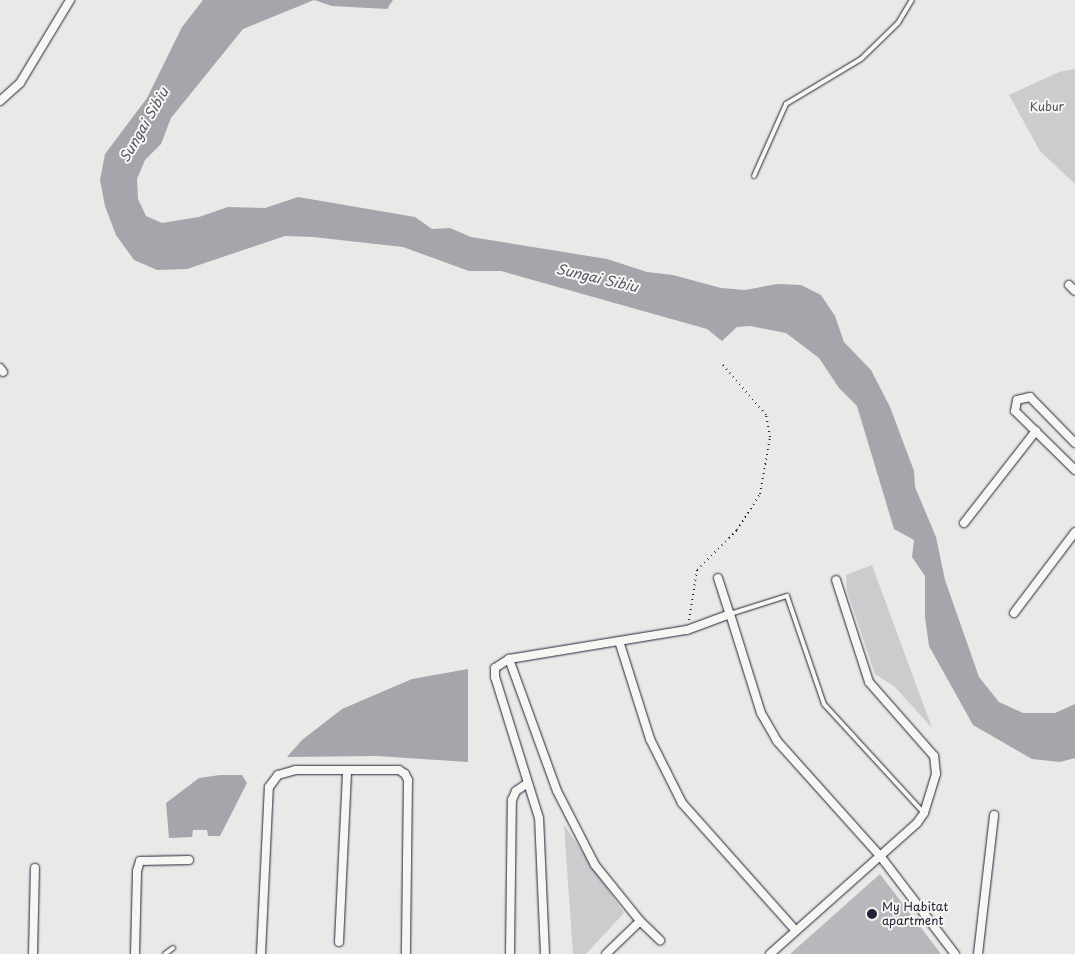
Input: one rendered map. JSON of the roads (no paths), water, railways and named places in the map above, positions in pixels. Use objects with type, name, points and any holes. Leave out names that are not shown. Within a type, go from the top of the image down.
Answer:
[{"type":"street","points":[[0,101],[20,83],[70,0]]},
{"type":"street","points":[[1069,285],[1075,291]]},
{"type":"street","points":[[1075,443],[1030,397],[1022,396],[1017,400],[1016,411],[1075,470]]},
{"type":"street","points":[[964,523],[1036,431]]},
{"type":"street","points":[[1014,614],[1075,532]]},
{"type":"street","points":[[718,578],[761,713],[777,741],[880,857],[955,954]]},
{"type":"street","points":[[770,954],[880,857],[924,813],[936,774],[934,756],[868,682],[836,580]]},
{"type":"street","points":[[545,954],[540,828],[495,678],[495,668],[509,659],[687,630],[730,614]]},
{"type":"street","points":[[619,641],[650,739],[682,803],[795,930]]},
{"type":"street","points":[[509,659],[557,791],[595,865],[640,921],[660,940]]},
{"type":"street","points":[[261,954],[269,787],[278,775],[295,770],[399,770],[408,780],[406,954]]},
{"type":"street","points":[[339,942],[347,770]]},
{"type":"street","points":[[510,954],[512,800],[516,791],[528,783]]},
{"type":"street","points":[[978,954],[994,815]]},
{"type":"street","points":[[135,954],[137,871],[140,861],[190,860]]},
{"type":"street","points":[[33,954],[35,868]]},
{"type":"street","points":[[606,954],[640,921]]},
{"type":"lane","points":[[754,176],[786,104],[861,59],[898,23],[912,0]]},
{"type":"lane","points":[[730,614],[787,596],[824,704],[924,813]]},
{"type":"lane","points":[[165,954],[173,948]]},
{"type":"water","name":"Sungai Sibiu","points":[[203,0],[314,0],[243,29],[171,118],[161,144],[145,160],[137,179],[138,199],[146,216],[162,223],[199,217],[228,207],[265,208],[298,197],[415,217],[432,229],[450,228],[471,237],[607,259],[647,272],[673,275],[721,288],[745,290],[777,284],[801,285],[821,295],[835,316],[844,342],[871,370],[890,407],[914,471],[915,487],[936,537],[945,580],[979,677],[999,702],[1023,713],[1055,713],[1075,704],[1075,758],[1060,762],[1032,759],[973,725],[929,646],[925,617],[925,576],[912,557],[914,540],[894,529],[857,406],[839,388],[819,358],[786,333],[750,326],[737,327],[722,341],[707,329],[501,271],[469,271],[403,247],[313,237],[285,236],[187,269],[157,270],[134,260],[116,235],[105,206],[100,180],[105,154],[147,98],[182,27]]},
{"type":"water","points":[[314,0],[393,0],[387,9],[332,6]]},
{"type":"water","points":[[468,669],[468,762],[377,756],[287,757],[302,740],[342,709],[412,679]]},
{"type":"water","points":[[220,775],[242,775],[247,783],[220,836],[208,836],[207,830],[193,830],[192,837],[169,838],[166,803],[199,778]]},
{"type":"place","name":"My Habitat apartment","points":[[872,914]]},
{"type":"park label","name":"Kubur","points":[[1047,107]]}]
